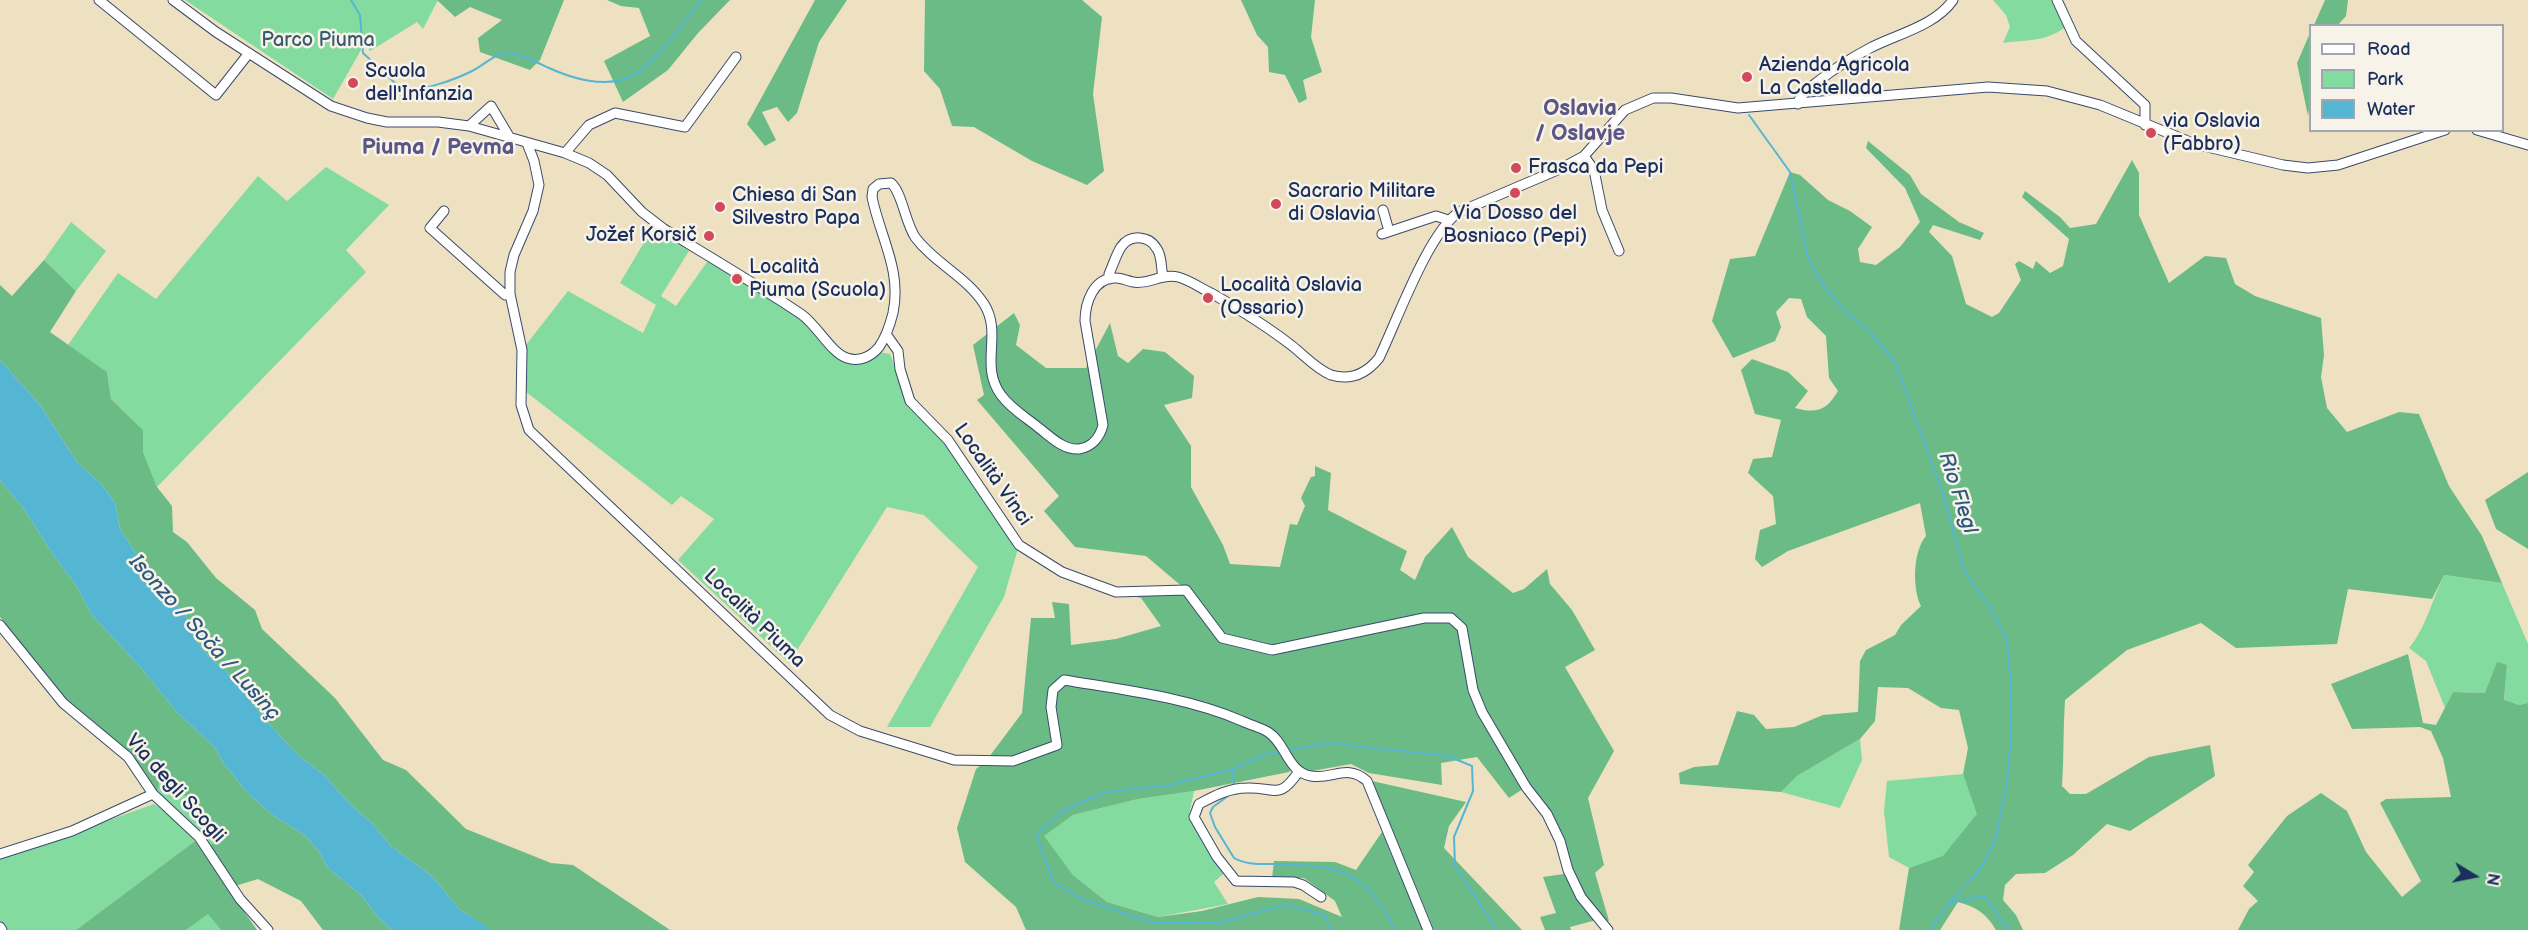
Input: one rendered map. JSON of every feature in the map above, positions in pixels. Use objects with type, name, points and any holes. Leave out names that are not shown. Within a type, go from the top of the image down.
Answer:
[{"type":"street","points":[[99,0],[216,95],[249,53]]},
{"type":"street","points":[[173,0],[331,106],[367,118],[406,123],[438,122],[469,126],[565,153],[589,163],[607,175],[642,212],[664,229],[802,315],[819,330],[837,353],[846,358],[858,360],[875,351],[886,334],[894,305],[895,281],[890,253],[872,197],[875,187],[884,182],[891,183],[896,188],[906,218],[920,242],[973,290],[984,304],[993,328],[991,372],[1001,395],[1050,437],[1067,448],[1087,447],[1097,439],[1102,430],[1102,409],[1087,337],[1085,314],[1093,291],[1099,284],[1109,279],[1139,283],[1163,277],[1183,279],[1255,318],[1326,372],[1343,377],[1357,375],[1365,372],[1379,358],[1431,247],[1448,220],[1470,207],[1562,168],[1584,156],[1618,116],[1640,102],[1664,98],[1746,108],[1948,90],[2001,88],[2067,95],[2100,105],[2207,148],[2295,167],[2328,167],[2439,132]]},
{"type":"street","points":[[1798,104],[1799,98],[1840,65],[1870,48],[1935,18],[1953,0]]},
{"type":"street","points":[[2056,0],[2076,41],[2145,105],[2145,125]]},
{"type":"street","points":[[565,153],[590,125],[615,113],[685,127],[736,57]]},
{"type":"street","points":[[469,126],[491,106],[510,138]]},
{"type":"street","points":[[2485,132],[2528,145]]},
{"type":"street","name":"Località Piuma","points":[[527,143],[539,185],[533,211],[514,255],[510,272],[510,294],[522,350],[521,405],[530,430],[830,715],[860,731],[954,760],[1013,761],[1057,745],[1051,707],[1053,690],[1064,680],[1152,694],[1221,712],[1268,732],[1282,745],[1287,757],[1299,771]]},
{"type":"street","points":[[1584,156],[1594,170],[1602,210],[1619,251]]},
{"type":"street","points":[[1383,210],[1386,233],[1436,216],[1448,220]]},
{"type":"street","points":[[444,211],[430,228],[506,295],[510,294]]},
{"type":"street","points":[[1109,279],[1109,274],[1121,248],[1126,241],[1137,237],[1149,240],[1158,249],[1163,277]]},
{"type":"street","name":"Località Vinci","points":[[886,334],[898,351],[900,369],[910,401],[948,440],[1019,545],[1062,572],[1116,592],[1186,590],[1222,638],[1272,651],[1424,618],[1451,618],[1462,628],[1473,690],[1482,712],[1526,787],[1547,814],[1581,897],[1608,930]]},
{"type":"street","name":"Via degli Scogli","points":[[0,625],[63,704],[128,758],[153,794],[199,837],[240,899],[268,930]]},
{"type":"street","points":[[1321,897],[1304,885],[1294,882],[1236,881],[1212,850],[1194,817],[1198,804],[1222,792],[1248,788],[1274,792],[1289,787],[1299,771],[1311,776],[1350,772],[1359,774],[1367,781],[1428,930]]},
{"type":"street","points":[[0,854],[72,831],[153,794]]},
{"type":"green space","name":"Parco Piuma","points":[[185,0],[438,0],[423,29],[417,22],[370,51],[365,43],[333,99]]},
{"type":"green space","points":[[437,0],[564,0],[540,60],[530,70],[480,52],[478,38],[502,20],[470,7],[455,17]]},
{"type":"green space","points":[[607,0],[730,0],[698,33],[668,70],[623,102],[604,61],[650,36],[639,8],[621,6]]},
{"type":"green space","points":[[815,0],[847,0],[819,42],[797,113],[788,122],[777,107],[762,112],[776,140],[765,146],[747,124]]},
{"type":"green space","points":[[925,0],[1082,0],[1102,17],[1093,94],[1104,171],[1087,185],[1032,161],[974,127],[952,126],[940,89],[924,71]]},
{"type":"green space","points":[[1241,0],[1315,0],[1311,37],[1322,72],[1303,80],[1307,99],[1299,103],[1285,75],[1269,72],[1268,47],[1257,35]]},
{"type":"green space","points":[[1993,0],[2057,0],[2068,25],[2045,38],[2003,43],[2010,27],[2006,15]]},
{"type":"green space","points":[[2325,0],[2348,0],[2346,16],[2339,24],[2314,24]]},
{"type":"green space","points":[[2309,35],[2308,116],[2297,63]]},
{"type":"green space","points":[[1868,141],[1910,175],[1921,194],[1959,222],[1984,233],[1980,240],[1933,225],[1929,232],[1952,256],[1966,304],[1992,317],[1999,313],[2021,280],[2015,264],[2019,261],[2033,269],[2036,261],[2050,273],[2063,266],[2069,239],[2022,197],[2025,191],[2060,217],[2070,228],[2096,224],[2132,160],[2139,173],[2139,215],[2169,283],[2205,256],[2226,258],[2235,284],[2255,296],[2321,318],[2324,355],[2321,377],[2327,408],[2347,432],[2399,412],[2419,414],[2449,486],[2482,536],[2502,583],[2444,575],[2432,599],[2348,589],[2337,644],[2236,648],[2201,623],[2127,650],[2065,700],[2062,786],[2070,794],[2086,794],[2149,757],[2210,745],[2215,776],[2130,831],[2107,824],[2073,855],[2045,873],[2016,874],[2005,885],[2003,900],[2016,915],[2023,930],[1996,930],[1980,912],[1958,902],[1940,930],[1899,930],[1909,868],[1943,856],[1977,814],[1963,774],[1968,748],[1959,710],[1941,708],[1908,688],[1878,687],[1875,721],[1860,739],[1797,776],[1781,792],[1680,784],[1679,773],[1694,767],[1718,765],[1737,711],[1754,715],[1766,729],[1794,727],[1823,715],[1858,712],[1860,661],[1866,650],[1895,635],[1901,625],[1921,606],[1915,580],[1918,551],[1926,536],[1920,503],[1788,551],[1762,567],[1755,559],[1760,530],[1776,524],[1773,496],[1748,473],[1753,459],[1772,457],[1781,420],[1755,414],[1741,370],[1752,359],[1788,372],[1808,391],[1795,408],[1803,410],[1821,409],[1830,403],[1838,391],[1829,378],[1826,336],[1807,317],[1801,299],[1789,298],[1776,312],[1781,327],[1775,341],[1733,358],[1712,321],[1730,259],[1755,256],[1790,172],[1800,175],[1828,200],[1850,211],[1872,227],[1858,249],[1860,262],[1876,265],[1900,247],[1920,222],[1905,188],[1866,148]]},
{"type":"green space","points":[[326,167],[389,205],[346,250],[366,272],[157,487],[143,452],[143,430],[111,399],[107,372],[68,345],[118,273],[156,299],[258,176],[287,201]]},
{"type":"green space","points":[[71,222],[106,251],[76,291],[44,260]]},
{"type":"green space","points":[[652,229],[689,251],[661,296],[676,306],[711,259],[802,315],[846,358],[875,351],[890,354],[910,401],[934,424],[1019,545],[1004,597],[930,727],[887,727],[978,567],[924,515],[887,507],[789,663],[678,560],[714,519],[681,496],[672,505],[521,388],[522,350],[568,291],[643,333],[656,305],[620,283]]},
{"type":"green space","points":[[44,260],[76,291],[50,332],[107,372],[111,399],[143,430],[143,452],[157,487],[172,506],[173,532],[187,542],[216,578],[255,610],[262,629],[335,698],[383,760],[406,770],[466,829],[551,863],[573,865],[670,930],[492,930],[488,928],[459,909],[432,876],[391,846],[371,822],[352,806],[324,775],[298,755],[269,724],[226,671],[210,658],[197,642],[186,616],[137,555],[120,529],[115,503],[103,486],[77,462],[40,405],[0,360],[0,285],[12,296]]},
{"type":"green space","points":[[1014,313],[1020,325],[1016,345],[1046,368],[1086,368],[1110,323],[1118,356],[1128,363],[1143,349],[1165,352],[1194,376],[1192,398],[1164,405],[1191,446],[1191,487],[1223,545],[1230,564],[1280,567],[1290,524],[1297,525],[1305,506],[1301,498],[1311,477],[1315,476],[1315,466],[1331,473],[1328,510],[1407,551],[1400,570],[1415,580],[1425,557],[1452,527],[1468,557],[1513,593],[1524,589],[1547,569],[1550,584],[1572,610],[1595,650],[1565,667],[1614,751],[1588,798],[1604,865],[1595,873],[1609,921],[1600,919],[1570,927],[1571,930],[1545,930],[1540,917],[1556,913],[1543,877],[1571,873],[1565,839],[1550,811],[1519,770],[1526,787],[1509,798],[1477,757],[1441,763],[1442,785],[1369,773],[1351,764],[1312,771],[1296,765],[1289,772],[1194,791],[1138,799],[1073,815],[1044,836],[1073,875],[1107,902],[1158,917],[1202,911],[1258,897],[1299,899],[1342,917],[1335,901],[1304,878],[1272,878],[1274,861],[1335,862],[1356,870],[1382,832],[1423,930],[1026,930],[1016,907],[965,862],[957,828],[976,769],[986,761],[1022,713],[1031,618],[1055,618],[1052,602],[1069,604],[1071,645],[1116,639],[1161,626],[1141,598],[1116,592],[1185,589],[1146,556],[1075,547],[1044,511],[1059,496],[977,400],[984,395],[973,345]]},
{"type":"green space","points":[[2528,472],[2528,549],[2496,529],[2485,500]]},
{"type":"green space","points":[[0,480],[24,509],[76,585],[91,614],[141,668],[176,711],[215,748],[224,764],[246,791],[271,814],[304,835],[318,850],[328,868],[361,895],[378,917],[392,930],[323,930],[301,901],[258,879],[235,886],[210,846],[218,838],[207,821],[185,796],[159,783],[157,794],[133,756],[96,724],[75,711],[53,687],[42,669],[0,617]]},
{"type":"green space","points":[[2444,575],[2502,583],[2528,644],[2528,703],[2519,705],[2504,701],[2507,665],[2485,693],[2453,692],[2445,708],[2426,661],[2409,648],[2424,623]]},
{"type":"green space","points":[[2408,654],[2423,723],[2436,725],[2453,692],[2485,693],[2497,662],[2507,665],[2504,700],[2519,705],[2528,703],[2528,930],[2238,930],[2249,909],[2258,901],[2243,886],[2254,872],[2248,865],[2287,816],[2321,793],[2347,811],[2366,852],[2402,897],[2421,881],[2380,803],[2386,799],[2451,797],[2443,758],[2431,731],[2420,727],[2352,729],[2331,684]]},
{"type":"green space","points":[[1860,739],[1862,760],[1840,808],[1781,792],[1797,776]]},
{"type":"green space","points":[[1963,774],[1978,814],[1943,857],[1909,868],[1889,857],[1884,811],[1887,781]]},
{"type":"green space","points":[[1372,781],[1466,802],[1449,826],[1444,848],[1522,930],[1434,930]]},
{"type":"green space","points":[[158,783],[184,795],[192,806],[204,815],[219,838],[210,846],[157,794]]},
{"type":"green space","points":[[1194,791],[1189,815],[1211,856],[1227,871],[1214,882],[1228,904],[1158,917],[1107,902],[1073,875],[1043,836],[1073,815],[1138,799]]},
{"type":"green space","points":[[154,804],[170,816],[195,841],[76,930],[6,930],[0,921],[0,859]]},
{"type":"green space","points":[[195,841],[257,930],[221,930],[208,914],[186,930],[76,930]]},
{"type":"green space","points":[[208,913],[221,930],[186,930]]},
{"type":"water","points":[[0,360],[40,405],[77,462],[103,486],[115,503],[120,529],[137,555],[186,616],[197,642],[210,658],[226,671],[269,724],[298,755],[324,775],[352,806],[371,822],[391,846],[432,876],[459,909],[492,930],[392,930],[378,917],[361,895],[328,868],[318,850],[304,835],[271,814],[246,791],[224,764],[215,748],[176,711],[141,668],[91,614],[76,585],[24,509],[0,480]]},
{"type":"waterway","points":[[351,0],[360,15],[363,53],[408,92],[455,79],[497,55],[507,53],[579,79],[599,82],[620,80],[638,72],[648,64],[668,43],[701,0]]},
{"type":"waterway","name":"Rio Flegl","points":[[1749,115],[1790,172],[1807,254],[1821,282],[1843,309],[1870,332],[1895,362],[1942,491],[1965,573],[1990,607],[2007,640],[2011,687],[2011,740],[2006,788],[1995,841],[1980,870],[1949,903]]},
{"type":"waterway","points":[[1286,751],[1327,743],[1448,756],[1472,766],[1473,791],[1454,837],[1455,866],[1497,930]]},
{"type":"waterway","points":[[1281,752],[1266,754],[1233,769],[1170,785],[1105,792],[1063,811],[1036,835],[1054,883],[1082,899],[1153,923],[1217,923],[1285,905],[1325,915],[1330,930]]},
{"type":"waterway","points":[[1233,770],[1234,787]]},
{"type":"waterway","points":[[1232,793],[1213,807],[1210,813],[1215,827],[1234,858],[1254,864],[1316,866],[1347,874],[1372,894],[1395,930]]},
{"type":"waterway","points":[[1930,930],[1949,903],[1985,896],[2008,930]]},
{"type":"place","name":"Azienda Agricola La Castellada","points":[[1747,77]]},
{"type":"place","name":"Scuola dell'Infanzia","points":[[353,83]]},
{"type":"place","name":"via Oslavia (Fabbro)","points":[[2151,133]]},
{"type":"place","name":"Frasca da Pepi","points":[[1516,168]]},
{"type":"place","name":"Via Dosso del Bosniaco (Pepi)","points":[[1515,193]]},
{"type":"place","name":"Sacrario Militare di Oslavia","points":[[1276,204]]},
{"type":"place","name":"Chiesa di San Silvestro Papa","points":[[720,207]]},
{"type":"place","name":"Jožef Korsič","points":[[709,236]]},
{"type":"place","name":"Località Piuma (Scuola)","points":[[737,279]]},
{"type":"place","name":"Località Oslavia (Ossario)","points":[[1208,298]]},
{"type":"district","name":"Oslavia / Oslavje","points":[[1580,122]]},
{"type":"district","name":"Piuma / Pevma","points":[[438,148]]},
{"type":"water label","name":"Isonzo / Soča / Lusinç","points":[[204,638]]}]
